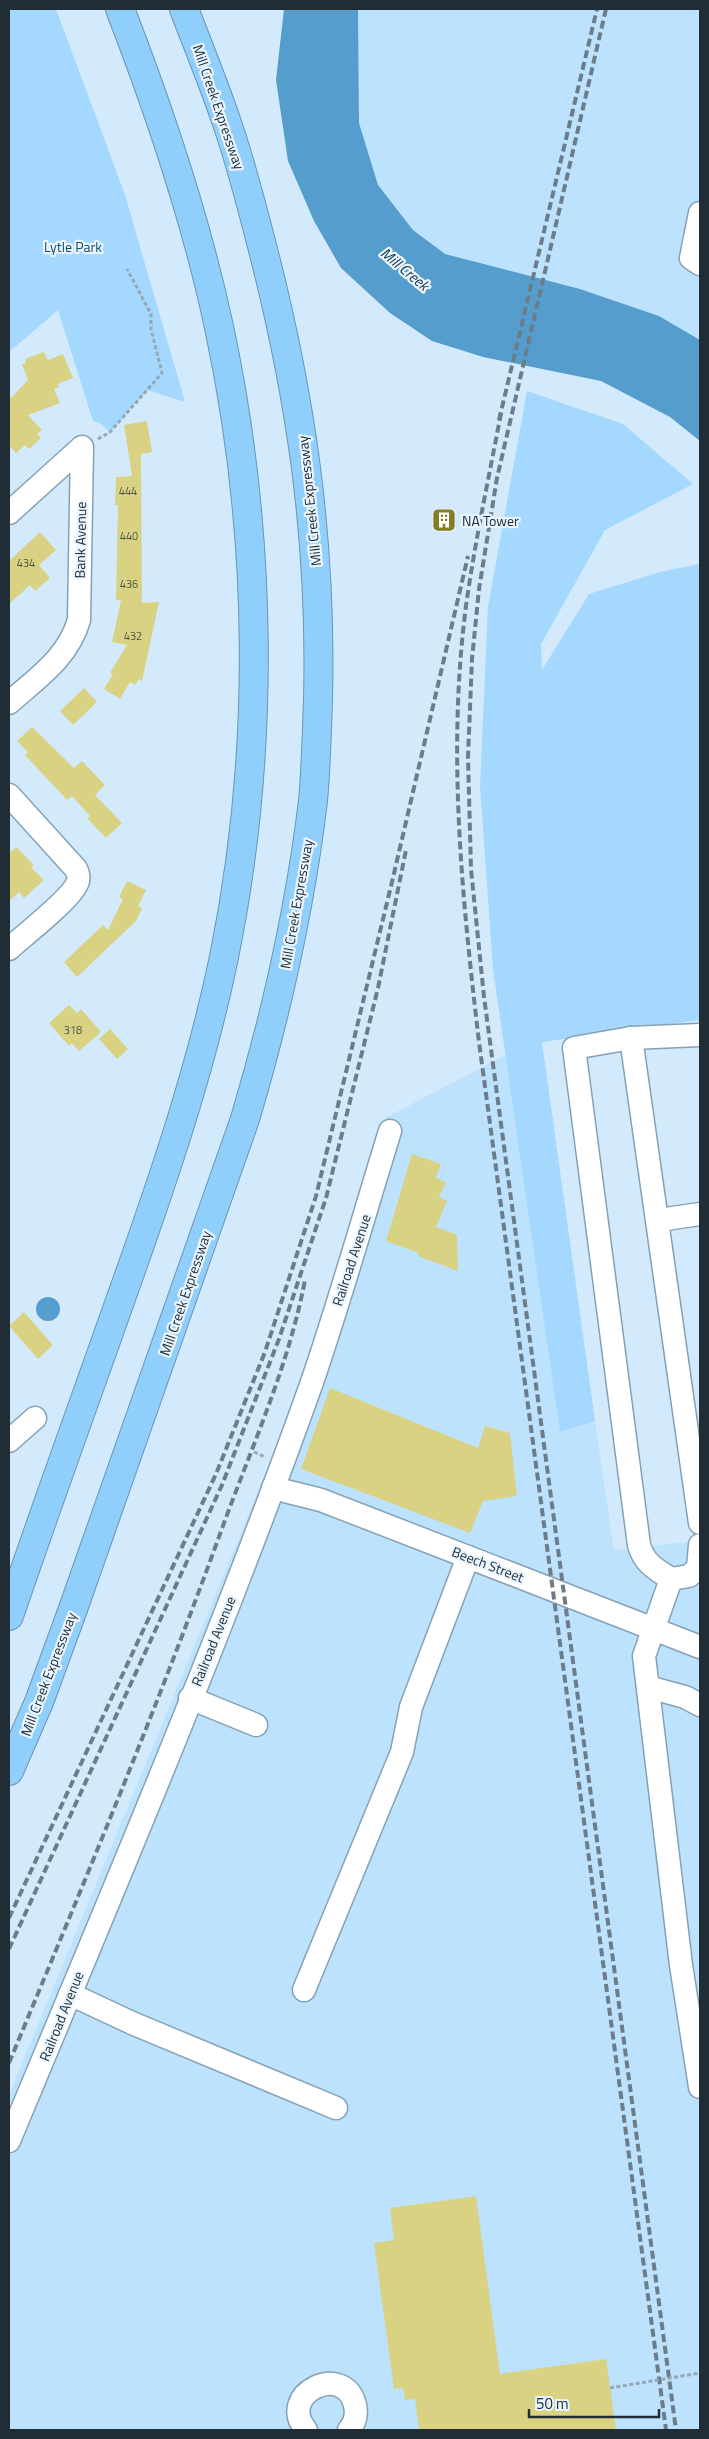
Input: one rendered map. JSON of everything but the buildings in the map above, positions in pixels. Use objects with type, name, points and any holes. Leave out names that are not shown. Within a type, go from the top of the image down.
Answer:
[{"type":"highway","points":[[105,9],[133,41]]},
{"type":"highway","points":[[9,1616],[150,1217],[180,1124],[223,960],[246,824],[252,738],[253,601],[248,527],[232,398],[219,326],[198,241],[174,162],[133,41],[120,9]]},
{"type":"highway","name":"Mill Creek Expressway","points":[[9,1771],[38,1702],[73,1609],[245,1119],[266,1048],[285,969],[298,901],[313,799],[320,633],[311,508],[304,443],[276,300],[248,194],[229,127],[184,9]]},
{"type":"street","points":[[700,213],[691,258],[700,264]]},
{"type":"street","points":[[9,513],[82,447]]},
{"type":"street","name":"Bank Avenue","points":[[9,703],[64,653],[74,638],[79,620],[82,447]]},
{"type":"street","points":[[9,795],[76,870],[78,876],[75,888],[9,949]]},
{"type":"street","points":[[700,1035],[631,1038],[574,1048],[639,1545],[643,1559],[654,1569],[671,1579],[689,1576],[698,1568],[700,1545]]},
{"type":"street","points":[[631,1038],[700,1523]]},
{"type":"street","name":"Railroad Avenue","points":[[9,2141],[190,1698],[273,1488],[320,1355],[390,1131]]},
{"type":"street","points":[[658,1220],[700,1214]]},
{"type":"street","points":[[9,1441],[35,1418]]},
{"type":"street","name":"Beech Street","points":[[273,1488],[321,1500],[700,1647]]},
{"type":"street","points":[[304,1990],[402,1752],[410,1707],[468,1557]]},
{"type":"street","points":[[671,1579],[644,1656],[691,1965],[700,2087]]},
{"type":"street","points":[[648,1687],[685,1697],[700,1706]]},
{"type":"street","points":[[190,1698],[256,1725]]},
{"type":"street","points":[[70,1994],[132,2023],[336,2108]]},
{"type":"street","points":[[306,2430],[300,2418],[302,2400],[307,2392],[323,2384],[341,2387],[354,2401],[355,2419],[349,2430]]},
{"type":"path","points":[[82,447],[110,432],[162,373],[151,329],[151,314],[127,269]]},
{"type":"path","points":[[610,2388],[700,2373]]},
{"type":"shaded area","points":[[358,9],[700,9],[700,340],[659,316],[580,289],[444,254],[413,230],[378,185],[359,123]]},
{"type":"shaded area","points":[[506,1055],[560,1432],[595,1421],[614,1550],[689,1542],[700,1536],[700,2430],[9,2430],[9,2095],[288,1419],[385,1118]]},
{"type":"green space","name":"Lytle Park","points":[[9,9],[56,9],[125,195],[185,402],[147,390],[110,432],[100,423],[93,421],[58,310],[9,352]]},
{"type":"green space","points":[[527,391],[623,424],[693,484],[605,530],[541,644],[542,670],[589,594],[660,572],[700,564],[700,1020],[542,1042],[595,1421],[560,1432],[493,969],[480,786],[488,607]]},
{"type":"water","name":"Mill Creek","points":[[284,9],[358,9],[359,123],[378,185],[413,230],[445,254],[580,289],[659,316],[700,340],[700,441],[670,417],[601,381],[483,357],[432,341],[390,313],[341,268],[314,221],[288,161],[276,80]]},
{"type":"water","points":[[48,1297],[57,1300],[60,1309],[57,1318],[48,1321],[39,1318],[36,1309],[39,1300]]},
{"type":"railway","points":[[499,420],[597,9]]},
{"type":"railway","points":[[606,9],[497,478],[479,589],[472,659],[468,757],[471,869],[484,997],[676,2430]]},
{"type":"railway","points":[[501,413],[478,533],[466,606],[460,660],[457,770],[462,879],[479,1042],[666,2430]]},
{"type":"railway","points":[[9,1918],[216,1474],[265,1352],[316,1196],[468,556]]},
{"type":"railway","points":[[9,1949],[222,1485],[279,1339],[326,1198],[378,988],[406,850]]},
{"type":"railway","points":[[9,2063],[120,1794],[199,1591],[280,1373],[290,1342],[305,1280]]},
{"type":"place","name":"NA Tower","points":[[444,520]]}]
